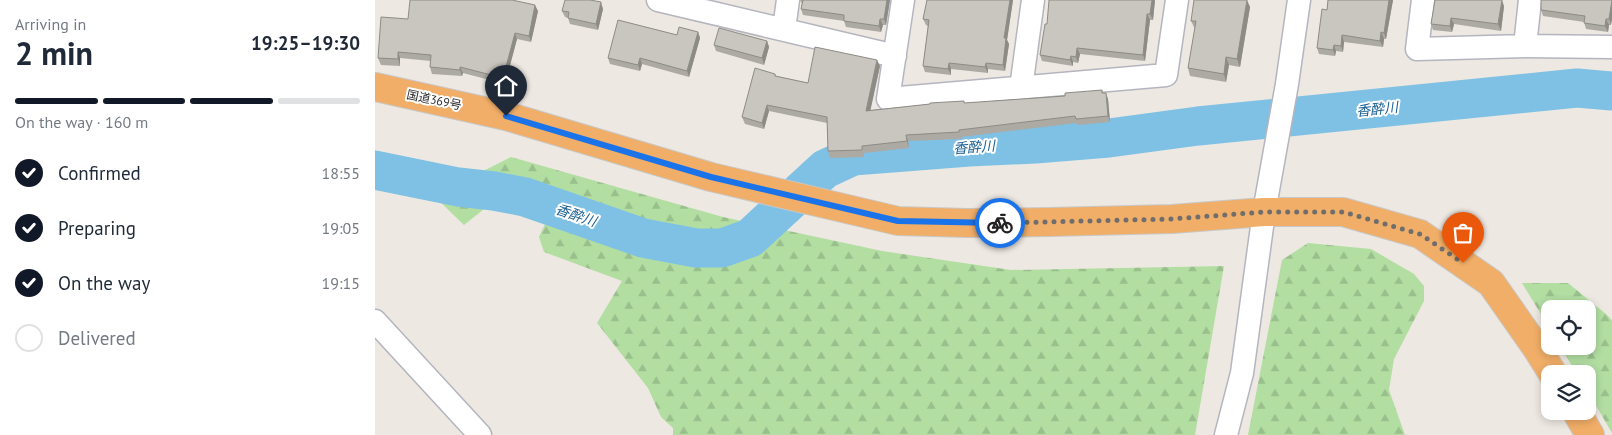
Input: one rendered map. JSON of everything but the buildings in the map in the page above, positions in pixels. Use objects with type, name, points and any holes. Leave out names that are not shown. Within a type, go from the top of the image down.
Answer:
[{"type":"highway","name":"国道369号","points":[[375,87],[506,116],[711,177],[898,221],[967,223],[1049,222],[1171,219],[1264,212],[1343,212],[1420,234],[1491,283],[1548,365]]},
{"type":"highway","points":[[1581,420],[1590,435]]},
{"type":"street","points":[[658,0],[895,56]]},
{"type":"street","points":[[784,29],[788,0]]},
{"type":"street","points":[[903,0],[888,99],[1166,76],[1177,0]]},
{"type":"street","points":[[1021,88],[1033,0]]},
{"type":"street","points":[[1226,435],[1242,373],[1264,212],[1287,84],[1299,0]]},
{"type":"street","points":[[1423,0],[1417,49],[1525,46],[1612,47]]},
{"type":"street","points":[[1525,46],[1530,0]]},
{"type":"street","points":[[375,321],[480,435]]},
{"type":"green space","points":[[511,157],[723,217],[882,251],[1011,270],[1224,266],[1195,435],[673,435],[673,428],[661,417],[648,388],[597,323],[622,281],[544,252],[539,237],[555,203],[518,182],[464,225],[434,196]]},
{"type":"green space","points":[[1308,243],[1371,249],[1414,274],[1424,286],[1424,301],[1394,359],[1389,390],[1405,435],[1248,435],[1282,260]]},
{"type":"green space","points":[[1522,283],[1568,283],[1589,300],[1541,300],[1541,314]]},
{"type":"green space","points":[[1596,306],[1612,320],[1612,433],[1596,406],[1596,365],[1572,365],[1565,355],[1596,355]]},
{"type":"waterway","name":"香酔川","points":[[375,170],[458,187],[525,197],[643,238],[696,248],[722,248],[750,238],[825,169],[853,156],[1109,138],[1198,126],[1577,88],[1612,91]]},
{"type":"way so far","points":[[1000,223],[1171,219],[1264,212],[1343,212],[1420,234],[1463,263]]},
{"type":"route","points":[[506,116],[711,177],[898,221],[1000,223]]}]
